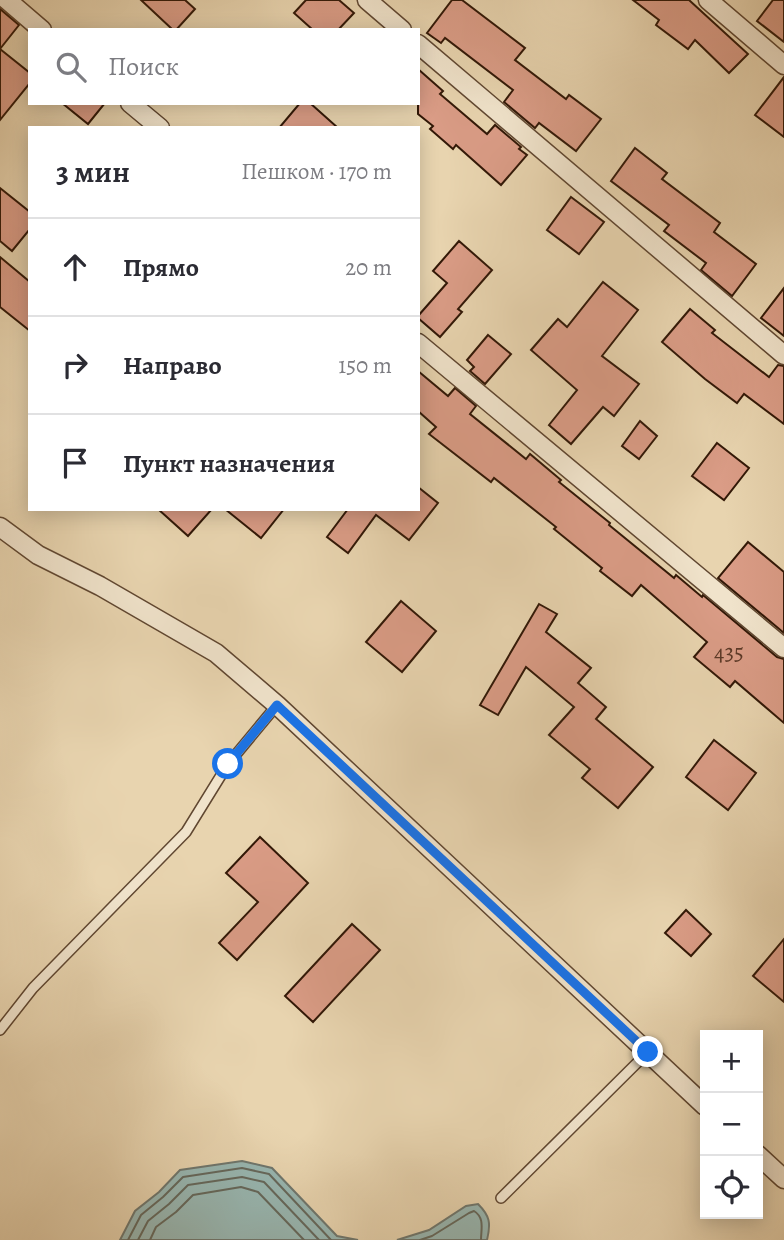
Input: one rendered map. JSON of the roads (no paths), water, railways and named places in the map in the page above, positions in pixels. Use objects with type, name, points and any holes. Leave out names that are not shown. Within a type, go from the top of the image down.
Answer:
[{"type":"street","points":[[7,0],[40,28]]},
{"type":"street","points":[[367,0],[400,28]]},
{"type":"street","points":[[708,0],[784,65]]},
{"type":"street","points":[[420,46],[784,355]]},
{"type":"street","points":[[132,105],[158,126]]},
{"type":"street","points":[[420,345],[784,648]]},
{"type":"street","points":[[0,527],[38,555],[100,586],[216,653],[277,705],[700,1100]]},
{"type":"street","points":[[759,1156],[784,1179]]},
{"type":"lane","points":[[0,1030],[33,988],[186,832],[228,764],[277,705]]},
{"type":"lane","points":[[500,1198],[648,1052]]},
{"type":"water","points":[[242,1161],[272,1168],[337,1236],[358,1240],[120,1240],[135,1211],[159,1192],[180,1170]]},
{"type":"water","points":[[478,1204],[488,1220],[487,1240],[397,1240],[429,1230],[466,1206]]}]
